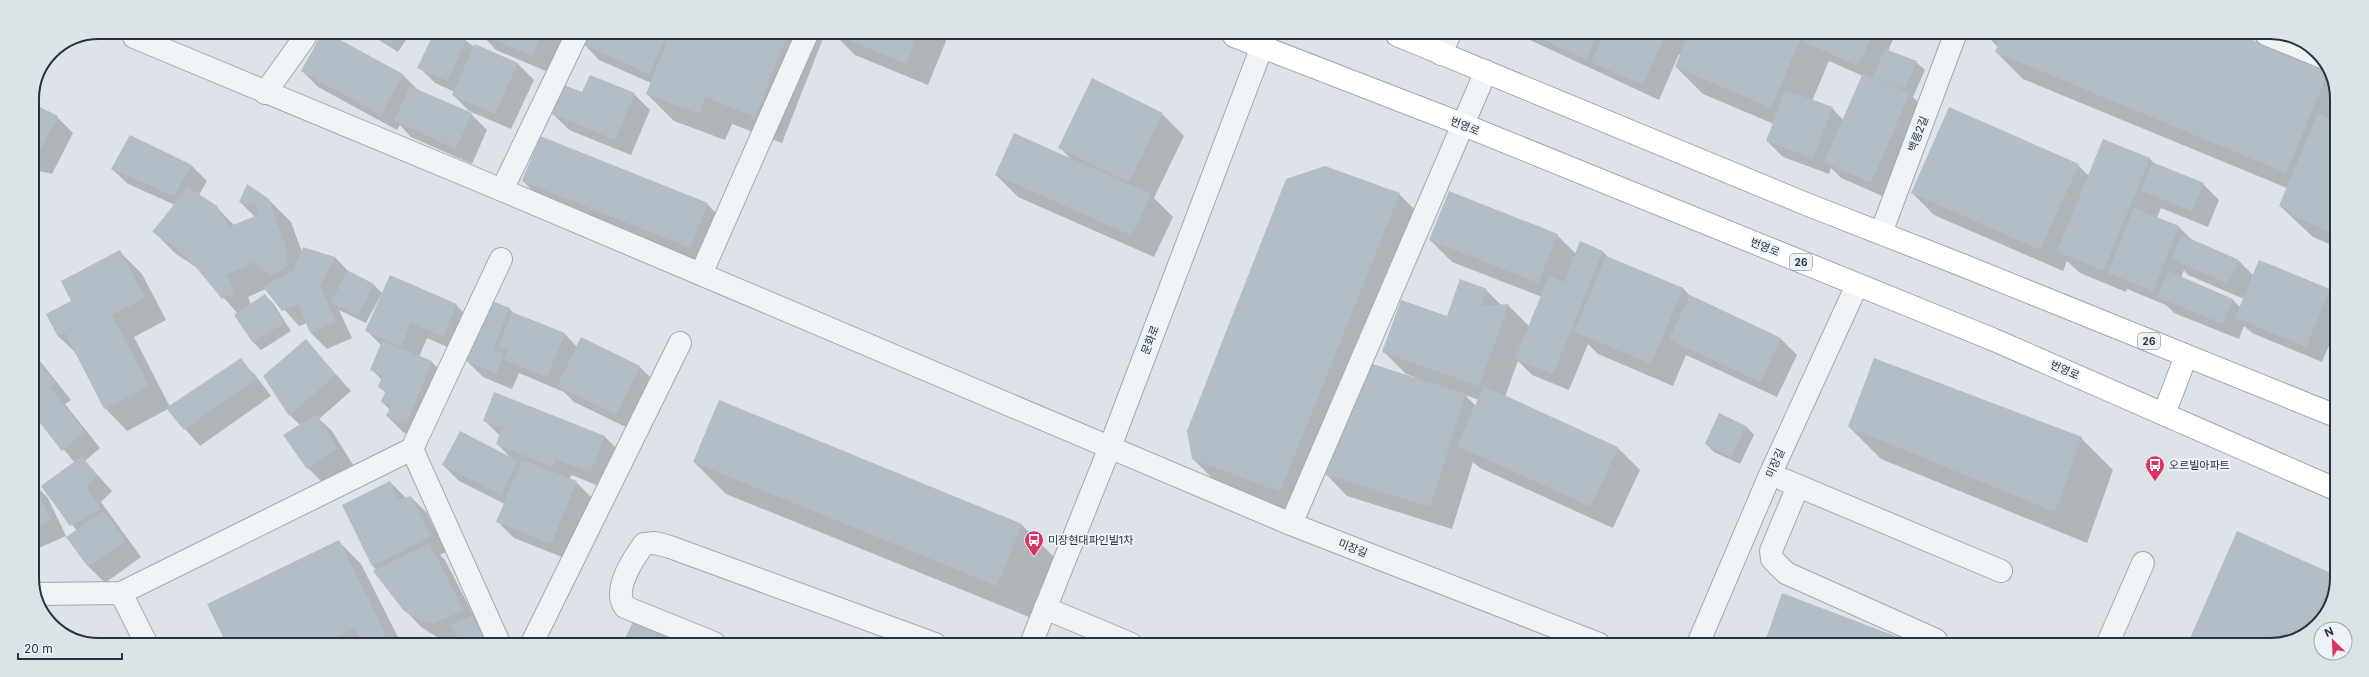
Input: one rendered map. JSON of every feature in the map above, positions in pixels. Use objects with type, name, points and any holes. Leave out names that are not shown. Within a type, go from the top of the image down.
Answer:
[{"type":"main road","name":"번영로","points":[[1252,39],[1264,41],[1464,125],[1992,339],[2330,487]]},
{"type":"main road","name":"26","points":[[1418,39],[1445,44],[1486,71],[1806,204],[2330,414]]},
{"type":"main road","points":[[2164,414],[2186,356]]},
{"type":"street","name":"미장길","points":[[139,39],[265,93],[502,190],[1291,524],[1584,638]]},
{"type":"street","points":[[265,93],[304,39]]},
{"type":"street","points":[[502,190],[575,39]]},
{"type":"street","points":[[701,274],[805,39]]},
{"type":"street","name":"백릉2길","points":[[1881,233],[1954,39]]},
{"type":"street","points":[[2282,40],[2304,49]]},
{"type":"street","name":"문화로","points":[[1034,638],[1110,447],[1264,41]]},
{"type":"street","points":[[1291,524],[1486,71]]},
{"type":"street","points":[[41,594],[121,593],[412,449],[501,259]]},
{"type":"street","name":"미장길","points":[[1701,638],[1770,475],[1857,285]]},
{"type":"street","points":[[534,638],[680,344]]},
{"type":"street","points":[[412,449],[497,638]]},
{"type":"street","points":[[1770,475],[2001,571]]},
{"type":"street","points":[[1798,486],[1771,551],[1772,560],[1786,573],[1932,638]]},
{"type":"street","points":[[702,638],[625,607],[621,601],[620,590],[635,556],[644,544],[655,543],[670,547],[919,638]]},
{"type":"street","points":[[2110,638],[2143,563]]},
{"type":"street","points":[[121,593],[144,638]]},
{"type":"street","points":[[1045,608],[1117,638]]},
{"type":"building","points":[[319,39],[339,39],[403,74],[381,115],[301,71]]},
{"type":"building","points":[[380,39],[394,39],[390,45]]},
{"type":"building","points":[[431,39],[467,39],[448,81],[417,68]]},
{"type":"building","points":[[492,39],[539,39],[532,56]]},
{"type":"building","points":[[584,39],[665,39],[649,74],[582,44]]},
{"type":"building","points":[[668,39],[786,39],[755,117],[705,97],[699,114],[646,94]]},
{"type":"building","points":[[846,39],[916,39],[906,64]]},
{"type":"building","points":[[1541,39],[1595,39],[1586,60]]},
{"type":"building","points":[[1601,39],[1663,39],[1643,85],[1591,62]]},
{"type":"building","points":[[1686,39],[1800,39],[1771,108],[1675,67]]},
{"type":"building","points":[[1805,39],[1871,39],[1858,66],[1804,42]]},
{"type":"building","points":[[1991,39],[2250,39],[2322,69],[2326,78],[2286,173],[1995,52],[1999,42]]},
{"type":"building","points":[[475,44],[518,63],[495,114],[452,95]]},
{"type":"building","points":[[1885,49],[1917,61],[1905,89],[1873,77]]},
{"type":"building","points":[[1863,73],[1910,93],[1871,183],[1824,162]]},
{"type":"building","points":[[590,75],[635,93],[615,140],[552,114],[564,85],[582,92]]},
{"type":"building","points":[[1092,78],[1163,113],[1129,182],[1058,148]]},
{"type":"building","points":[[410,86],[472,113],[456,149],[394,121]]},
{"type":"building","points":[[1785,90],[1833,107],[1813,159],[1766,141]]},
{"type":"building","points":[[39,106],[58,116],[39,152]]},
{"type":"building","points":[[1949,107],[2079,164],[2040,250],[1911,193]]},
{"type":"building","points":[[2318,113],[2330,118],[2330,232],[2290,215],[2291,211],[2279,206]]},
{"type":"building","points":[[1014,133],[1151,194],[1132,236],[995,175]]},
{"type":"building","points":[[130,135],[192,165],[174,196],[111,169]]},
{"type":"building","points":[[540,136],[708,203],[690,248],[522,181]]},
{"type":"building","points":[[2103,139],[2150,158],[2103,271],[2057,251]]},
{"type":"building","points":[[2152,162],[2204,183],[2192,211],[2141,191]]},
{"type":"building","points":[[1325,166],[1400,193],[1280,492],[1192,459],[1187,431],[1286,179]]},
{"type":"building","points":[[247,184],[269,199],[287,250],[287,266],[271,276],[254,262],[227,275],[234,293],[222,299],[195,266],[176,248],[152,232],[188,187],[217,206],[229,227],[257,215],[258,206],[239,202]]},
{"type":"building","points":[[1449,191],[1558,234],[1538,283],[1429,240]]},
{"type":"building","points":[[2134,208],[2179,226],[2153,291],[2108,273]]},
{"type":"building","points":[[2182,235],[2239,260],[2228,284],[2171,259]]},
{"type":"building","points":[[1580,241],[1603,251],[1553,374],[1515,359],[1549,276],[1564,282]]},
{"type":"building","points":[[303,247],[335,257],[320,286],[336,322],[310,333],[298,304],[282,311],[263,287],[293,270]]},
{"type":"building","points":[[120,250],[145,298],[112,315],[149,386],[104,409],[65,333],[58,337],[46,314],[71,301],[61,281]]},
{"type":"building","points":[[1606,256],[1683,288],[1651,364],[1574,332]]},
{"type":"building","points":[[2259,260],[2330,289],[2306,347],[2235,318]]},
{"type":"building","points":[[347,270],[374,284],[358,316],[331,303]]},
{"type":"building","points":[[2168,271],[2233,299],[2223,324],[2157,297]]},
{"type":"building","points":[[390,275],[457,304],[443,337],[411,323],[401,347],[365,331]]},
{"type":"building","points":[[1460,279],[1487,289],[1481,306],[1509,304],[1479,386],[1382,352],[1401,300],[1447,316]]},
{"type":"building","points":[[265,294],[284,323],[253,343],[234,315]]},
{"type":"building","points":[[1690,295],[1781,338],[1761,382],[1669,340]]},
{"type":"building","points":[[492,301],[510,308],[493,349],[504,354],[496,374],[466,361]]},
{"type":"building","points":[[512,312],[565,333],[547,377],[504,360],[508,350],[498,346]]},
{"type":"building","points":[[581,337],[640,366],[616,415],[557,386]]},
{"type":"building","points":[[306,339],[336,375],[289,416],[263,376]]},
{"type":"building","points":[[382,341],[432,361],[406,425],[386,416],[391,406],[381,402],[386,390],[378,387],[383,375],[370,370]]},
{"type":"building","points":[[241,358],[256,379],[184,430],[166,408]]},
{"type":"building","points":[[1874,358],[2082,437],[2055,512],[1848,427]]},
{"type":"building","points":[[1360,360],[1466,394],[1430,507],[1324,474]]},
{"type":"building","points":[[39,362],[56,383],[50,387],[85,432],[62,451],[39,422]]},
{"type":"building","points":[[1484,386],[1618,447],[1591,507],[1457,446]]},
{"type":"building","points":[[494,392],[605,436],[590,473],[556,459],[552,467],[496,444],[502,428],[483,421]]},
{"type":"building","points":[[719,400],[1022,524],[997,586],[693,462]]},
{"type":"building","points":[[1719,413],[1746,426],[1731,457],[1705,444]]},
{"type":"building","points":[[316,414],[338,449],[307,469],[283,435]]},
{"type":"building","points":[[460,431],[518,461],[501,495],[442,465]]},
{"type":"building","points":[[82,456],[97,475],[86,486],[101,509],[70,526],[41,486]]},
{"type":"building","points":[[522,460],[577,481],[551,544],[496,522]]},
{"type":"building","points":[[390,481],[399,500],[411,496],[431,536],[372,566],[342,505]]},
{"type":"building","points":[[39,495],[51,520],[39,525]]},
{"type":"building","points":[[104,511],[126,541],[88,567],[66,537]]},
{"type":"building","points":[[2237,531],[2330,573],[2329,582],[2321,602],[2324,603],[2315,618],[2307,626],[2297,632],[2270,638],[2190,638]]},
{"type":"building","points":[[339,540],[384,631],[383,638],[360,638],[355,628],[334,638],[224,638],[207,604]]},
{"type":"building","points":[[429,543],[464,610],[432,624],[420,621],[404,611],[373,571]]},
{"type":"building","points":[[1782,593],[1900,638],[1766,638]]},
{"type":"building","points":[[474,615],[486,638],[458,638],[451,625]]},
{"type":"building","points":[[636,615],[687,638],[625,638]]},
{"type":"place","name":"오르빌아파트","points":[[2155,482]]},
{"type":"place","name":"미장현대파인빌1차","points":[[1034,557]]}]
